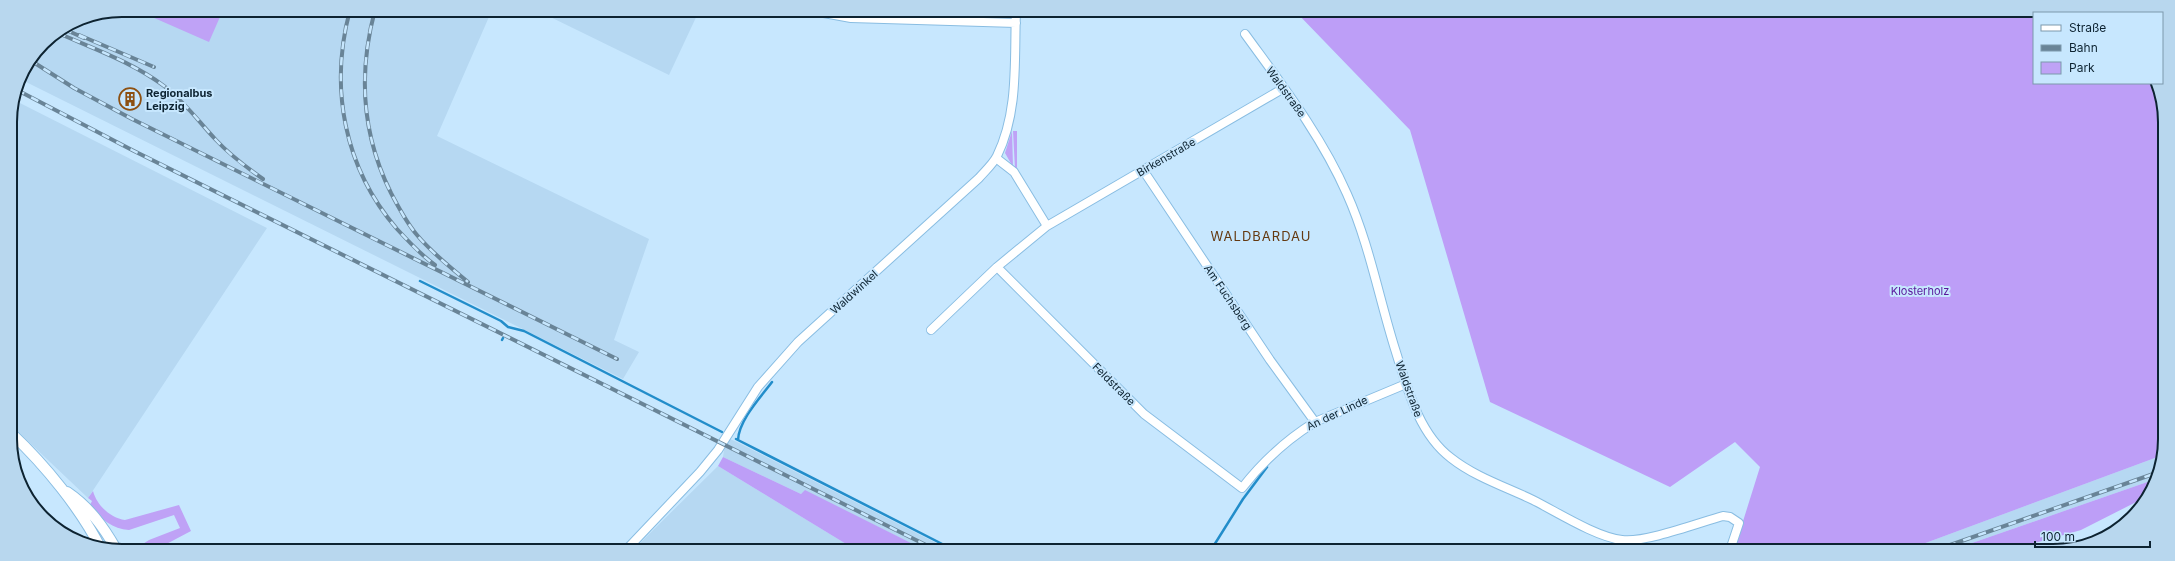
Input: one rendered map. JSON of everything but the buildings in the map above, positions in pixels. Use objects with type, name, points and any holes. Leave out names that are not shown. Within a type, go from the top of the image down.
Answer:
[{"type":"main road","points":[[17,439],[26,447],[81,515],[96,540]]},
{"type":"main road","points":[[60,488],[78,500],[98,519],[113,543]]},
{"type":"street","points":[[846,17],[1016,23]]},
{"type":"street","name":"Waldwinkel","points":[[632,544],[700,472],[718,450],[758,387],[798,342],[979,178],[996,158],[1009,127],[1013,104],[1016,17]]},
{"type":"street","name":"Waldstraße","points":[[1245,34],[1313,130],[1348,195],[1364,241],[1406,384],[1428,433],[1450,458],[1471,470],[1598,533],[1621,540],[1632,540],[1723,516],[1730,517],[1739,523],[1732,544]]},
{"type":"street","name":"Birkenstraße","points":[[931,330],[998,266],[1047,226],[1284,88]]},
{"type":"street","points":[[996,158],[1014,172],[1047,226]]},
{"type":"street","name":"Am Fuchsberg","points":[[1143,170],[1266,353],[1315,422]]},
{"type":"street","name":"Feldstraße","points":[[998,266],[1144,414],[1242,488]]},
{"type":"street","name":"An der Linde","points":[[1242,488],[1276,450],[1315,422],[1406,384]]},
{"type":"shaded area","points":[[489,17],[437,136],[649,239],[614,340],[639,352],[623,379],[26,82],[31,70],[48,48],[64,35],[82,25],[109,18]]},
{"type":"shaded area","points":[[550,17],[696,17],[669,75]]},
{"type":"shaded area","points":[[19,103],[267,228],[88,498],[17,431],[17,116]]},
{"type":"shaded area","points":[[730,439],[737,442],[938,544],[913,544],[805,491],[801,494],[723,457],[724,450]]},
{"type":"shaded area","points":[[2156,458],[2148,482],[1969,544],[1923,544]]},
{"type":"shaded area","points":[[718,466],[846,544],[639,544]]},
{"type":"green space","points":[[152,17],[220,17],[209,42]]},
{"type":"green space","name":"Klosterholz","points":[[1301,17],[2033,17],[2033,84],[2150,84],[2156,102],[2158,122],[2158,439],[2156,458],[1923,544],[1736,544],[1760,467],[1735,442],[1670,487],[1490,402],[1410,130]]},
{"type":"green space","points":[[1012,131],[1013,167],[1005,153]]},
{"type":"green space","points":[[1013,131],[1017,131],[1017,172],[1015,169]]},
{"type":"green space","points":[[723,457],[801,494],[805,490],[913,544],[846,544],[718,466]]},
{"type":"green space","points":[[2148,482],[2137,502],[2081,530],[2030,544],[1969,544]]},
{"type":"green space","points":[[93,491],[98,502],[105,510],[115,517],[125,520],[179,505],[191,531],[166,544],[143,544],[149,540],[180,528],[174,515],[129,530],[117,528],[89,507],[92,501],[88,498]]},
{"type":"waterway","points":[[420,281],[501,321],[508,327],[524,331],[722,432]]},
{"type":"waterway","points":[[738,440],[739,432],[746,417],[772,382]]},
{"type":"waterway","points":[[736,439],[942,544]]},
{"type":"waterway","points":[[1215,544],[1243,499],[1267,467]]},
{"type":"railway","points":[[349,17],[344,39],[341,68],[342,97],[346,126],[353,153],[364,180],[379,205],[406,239],[435,265]]},
{"type":"railway","points":[[374,17],[366,57],[366,103],[374,149],[381,171],[391,193],[413,230],[435,254],[468,282]]},
{"type":"railway","points":[[70,32],[84,38]]},
{"type":"railway","points":[[64,35],[99,50],[152,77],[185,105],[227,151],[263,179]]},
{"type":"railway","points":[[79,35],[154,67]]},
{"type":"railway","points":[[35,63],[74,88],[132,119],[617,359]]},
{"type":"railway","points":[[22,93],[132,150],[924,544]]},
{"type":"railway","points":[[1953,544],[2151,475]]},
{"type":"place","name":"Regionalbus Leipzig","points":[[130,99]]},
{"type":"district","name":"WALDBARDAU","points":[[1261,236]]}]
